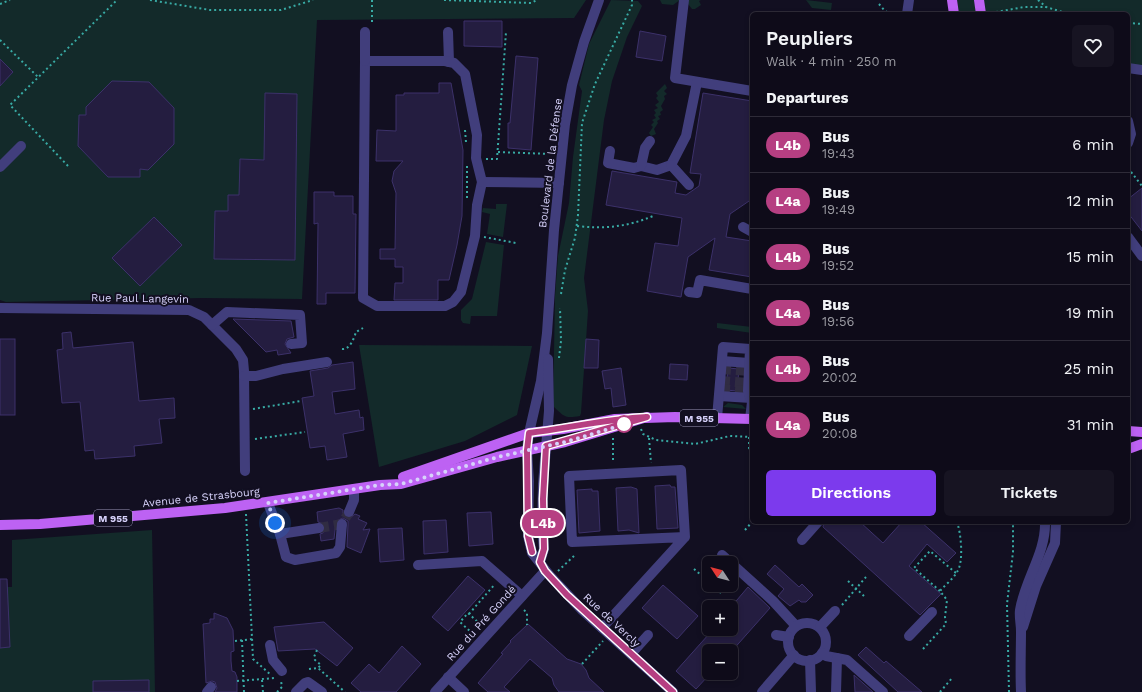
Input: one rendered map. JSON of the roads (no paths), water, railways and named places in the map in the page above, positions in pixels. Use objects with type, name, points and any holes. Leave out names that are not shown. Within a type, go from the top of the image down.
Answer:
[{"type":"main road","points":[[952,0],[954,12]]},
{"type":"main road","points":[[979,0],[985,12]]},
{"type":"main road","name":"Avenue de Strasbourg","points":[[0,525],[47,523],[246,506],[380,485],[401,484],[546,446],[647,417]]},
{"type":"main road","name":"Avenue de Strasbourg","points":[[380,485],[529,433],[616,419],[647,417],[750,419]]},
{"type":"main road","points":[[1130,431],[1142,432]]},
{"type":"main road","points":[[1130,448],[1142,444]]},
{"type":"street","name":"Boulevard de la Défense","points":[[527,450],[529,433],[541,381],[547,333],[565,124],[572,84],[584,42],[599,0]]},
{"type":"street","points":[[684,0],[674,78],[750,91]]},
{"type":"street","points":[[907,12],[909,0]]},
{"type":"street","points":[[365,61],[449,62],[460,68],[466,74],[477,135],[476,158],[482,182],[477,205],[475,236],[461,292],[452,302],[439,307],[377,306],[363,298],[365,61],[369,32]]},
{"type":"street","points":[[448,32],[449,62]]},
{"type":"street","points":[[1130,68],[1142,70]]},
{"type":"street","points":[[610,151],[608,163],[634,168],[641,166],[658,170],[671,165],[686,136],[696,82]]},
{"type":"street","points":[[641,166],[645,148],[650,141]]},
{"type":"street","points":[[0,167],[22,146]]},
{"type":"street","points":[[671,165],[689,185]]},
{"type":"street","points":[[482,182],[559,183]]},
{"type":"street","points":[[743,227],[750,231]]},
{"type":"street","points":[[1130,240],[1142,256]]},
{"type":"street","points":[[689,292],[697,294],[700,280],[750,289]]},
{"type":"street","name":"Rue Paul Langevin","points":[[0,308],[189,310],[200,314],[240,354],[244,376],[245,471]]},
{"type":"street","points":[[212,325],[227,312],[300,315],[302,343],[291,344]]},
{"type":"street","name":"Boulevard de la Défense","points":[[546,446],[549,380],[547,333]]},
{"type":"street","points":[[717,418],[723,347],[750,349],[748,391],[750,398],[719,396]]},
{"type":"street","points":[[722,361],[749,363]]},
{"type":"street","points":[[244,376],[256,376],[283,369],[327,362]]},
{"type":"street","points":[[545,570],[543,499],[546,446]]},
{"type":"street","name":"Rue de Vercly","points":[[527,450],[528,536],[532,552],[545,570],[605,631],[673,692]]},
{"type":"street","points":[[605,631],[685,537],[681,470],[569,476],[572,542],[685,537]]},
{"type":"street","points":[[349,512],[354,500],[354,489]]},
{"type":"street","points":[[268,503],[280,534],[286,557],[295,560],[336,553],[340,547],[342,524]]},
{"type":"street","points":[[802,540],[816,524]]},
{"type":"street","points":[[1021,692],[1019,654],[1021,633],[1020,610],[1030,576],[1046,534],[1045,524]]},
{"type":"street","points":[[1021,633],[1036,586],[1055,543],[1056,524]]},
{"type":"street","points":[[280,534],[319,528]]},
{"type":"street","points":[[418,565],[482,561],[522,596]]},
{"type":"street","points":[[738,569],[773,601],[796,626]]},
{"type":"street","name":"Rue du Pré Gondé","points":[[435,692],[545,570]]},
{"type":"street","points":[[820,627],[838,608]]},
{"type":"street","points":[[909,636],[932,612]]},
{"type":"street","points":[[804,623],[820,627],[826,640],[822,653],[817,658],[810,660],[804,660],[794,655],[790,650],[789,637],[796,626],[804,623]]},
{"type":"street","points":[[631,654],[648,635]]},
{"type":"street","points":[[776,635],[789,637]]},
{"type":"street","points":[[270,645],[273,660],[280,676]]},
{"type":"street","points":[[822,653],[826,656],[847,660],[883,692]]},
{"type":"street","points":[[762,692],[794,655]]},
{"type":"street","points":[[836,692],[837,658]]},
{"type":"street","points":[[810,660],[811,692]]},
{"type":"street","points":[[448,677],[464,692]]},
{"type":"street","points":[[296,692],[308,682],[322,692]]},
{"type":"tunnel","points":[[721,369],[749,371]]},
{"type":"tunnel","points":[[720,381],[748,383]]},
{"type":"tunnel","points":[[720,389],[748,391]]},
{"type":"tunnel","points":[[319,528],[342,524],[349,512]]}]
